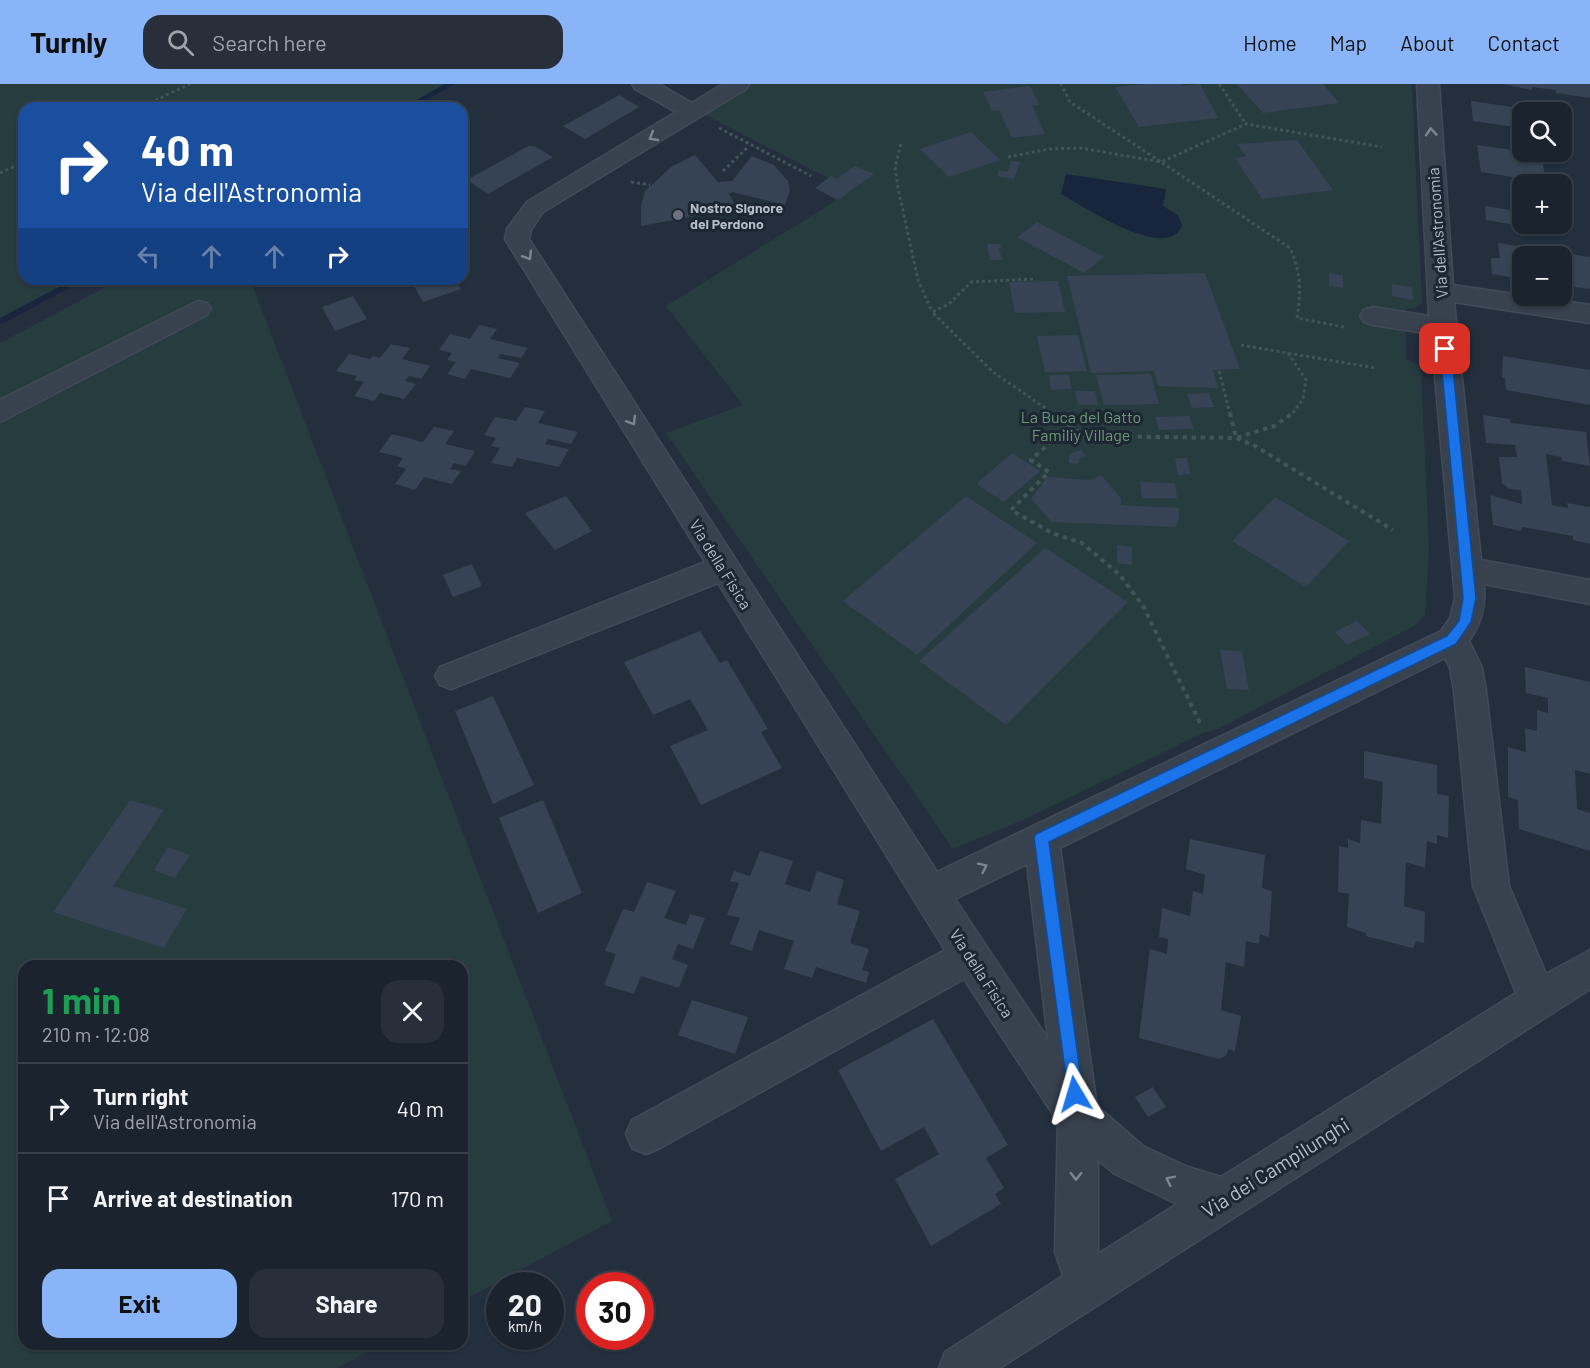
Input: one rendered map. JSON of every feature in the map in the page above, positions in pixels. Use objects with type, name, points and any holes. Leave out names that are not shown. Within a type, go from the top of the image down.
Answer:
[{"type":"street","points":[[643,84],[692,112]]},
{"type":"street","name":"Via della Fisica","points":[[738,84],[535,207],[519,229],[517,239],[970,956],[1078,1117],[1129,1160],[1182,1186],[1225,1199]]},
{"type":"street","name":"Via dell'Astronomia","points":[[1428,84],[1443,327],[1470,598],[1465,622],[1452,640]]},
{"type":"street","points":[[1441,292],[1590,314]]},
{"type":"street","points":[[0,412],[198,309]]},
{"type":"street","points":[[1363,322],[1443,327]]},
{"type":"street","points":[[451,676],[723,568]]},
{"type":"street","points":[[1467,569],[1590,592]]},
{"type":"street","points":[[931,893],[1452,640],[1466,668],[1470,691],[1491,886],[1538,1000]]},
{"type":"street","points":[[1041,838],[1078,1117],[1076,1252],[1087,1285]]},
{"type":"street","points":[[646,1134],[970,956]]},
{"type":"street","name":"Via dei Campilunghi","points":[[961,1368],[1087,1285],[1590,968]]},
{"type":"path","points":[[152,102],[190,84]]},
{"type":"path","points":[[1060,84],[1070,102],[1290,248],[1296,259],[1302,289],[1297,318],[1363,322]]},
{"type":"path","points":[[1219,84],[1246,124]]},
{"type":"path","points":[[692,112],[749,146],[811,176]]},
{"type":"path","points":[[1008,157],[1044,147],[1092,149],[1147,162],[1161,162],[1246,124],[1382,147]]},
{"type":"path","points":[[901,144],[895,167],[898,188],[918,280],[932,312],[993,372],[1085,436],[1236,438],[1261,434],[1295,411],[1302,399],[1306,380],[1288,353]]},
{"type":"path","points":[[723,171],[749,146]]},
{"type":"path","points":[[0,173],[18,165]]},
{"type":"path","points":[[932,312],[949,304],[971,282],[1033,279]]},
{"type":"path","points":[[1240,345],[1375,368]]},
{"type":"path","points":[[1219,371],[1236,438]]},
{"type":"path","points":[[1069,425],[1031,460],[1049,472],[1011,510],[1052,533],[1082,543],[1120,575],[1143,606],[1216,753]]},
{"type":"path","points":[[1236,438],[1255,446],[1393,530]]},
{"type":"green space","points":[[0,84],[451,84],[419,102],[18,102],[18,285],[73,285],[0,323]]},
{"type":"green space","name":"La Buca del Gatto Familiy Village","points":[[751,84],[1412,84],[1422,303],[1416,308],[1406,308],[1406,359],[1421,366],[1429,551],[1425,615],[1414,626],[1218,729],[1205,732],[1023,820],[953,849],[666,433],[743,405],[666,306],[837,200],[815,188],[828,178],[703,114]]},
{"type":"green space","points":[[110,285],[252,285],[612,1221],[516,1272],[486,1272],[486,1288],[468,1298],[468,960],[18,960],[18,1350],[370,1350],[337,1368],[0,1368],[0,343]]},
{"type":"water","points":[[1066,174],[1166,189],[1163,206],[1178,215],[1182,225],[1174,235],[1161,238],[1125,229],[1061,194]]},
{"type":"building","points":[[1180,84],[1182,86],[1200,84],[1218,118],[1139,127],[1115,87]]},
{"type":"building","points":[[1237,84],[1323,84],[1339,103],[1263,113]]},
{"type":"building","points":[[1502,84],[1590,84],[1590,98],[1556,93],[1556,90],[1532,87],[1532,90]]},
{"type":"building","points":[[1030,86],[1040,105],[1033,106],[1045,134],[1012,138],[999,110],[992,111],[983,92]]},
{"type":"building","points":[[619,95],[639,107],[585,139],[563,126]]},
{"type":"building","points":[[1471,101],[1512,107],[1512,127],[1473,121]]},
{"type":"building","points":[[971,132],[1000,160],[949,177],[920,149]]},
{"type":"building","points":[[1297,140],[1333,190],[1262,199],[1235,158],[1246,156],[1237,144]]},
{"type":"building","points":[[1477,145],[1512,150],[1512,162],[1542,162],[1545,174],[1512,174],[1512,177],[1481,172]]},
{"type":"building","points":[[528,146],[534,146],[553,157],[488,194],[468,179]]},
{"type":"building","points":[[695,155],[718,182],[732,181],[752,156],[774,165],[788,181],[790,190],[785,205],[732,192],[729,194],[734,203],[727,210],[641,226],[641,205],[645,191],[671,167]]},
{"type":"building","points":[[1011,161],[1020,162],[1014,179],[997,176],[999,170],[1008,172]]},
{"type":"building","points":[[855,166],[874,174],[838,200],[815,188],[831,176],[837,179]]},
{"type":"building","points":[[1485,206],[1512,210],[1512,225],[1486,220]]},
{"type":"building","points":[[1037,222],[1104,257],[1084,273],[1017,237]]},
{"type":"building","points":[[1498,243],[1518,246],[1512,246],[1512,277],[1492,274],[1491,258],[1500,258]]},
{"type":"building","points":[[987,244],[1000,244],[1001,248],[998,248],[1003,260],[990,260]]},
{"type":"building","points":[[1572,254],[1590,257],[1590,289],[1572,286]]},
{"type":"building","points":[[1205,273],[1240,369],[1213,370],[1218,388],[1158,386],[1154,371],[1091,373],[1067,276]]},
{"type":"building","points":[[1329,273],[1343,275],[1343,288],[1329,286]]},
{"type":"building","points":[[1058,281],[1065,312],[1015,313],[1009,282]]},
{"type":"building","points":[[1392,284],[1412,287],[1413,300],[1392,296]]},
{"type":"building","points":[[413,285],[459,285],[461,289],[423,302]]},
{"type":"building","points":[[353,296],[367,319],[335,331],[322,307]]},
{"type":"building","points":[[479,325],[497,329],[490,339],[528,348],[521,358],[500,354],[498,358],[520,363],[510,378],[471,369],[465,379],[447,374],[456,362],[447,360],[452,353],[439,350],[450,334],[470,339]]},
{"type":"building","points":[[1078,335],[1087,371],[1045,372],[1037,336]]},
{"type":"building","points":[[391,344],[410,348],[402,359],[430,366],[421,379],[409,376],[405,381],[416,384],[404,399],[380,393],[374,401],[354,396],[364,382],[354,380],[357,376],[336,371],[349,354],[370,359],[373,356],[380,358]]},
{"type":"building","points":[[1503,356],[1590,370],[1590,405],[1506,390],[1505,378],[1502,378]]},
{"type":"building","points":[[1151,374],[1159,404],[1104,405],[1096,375]]},
{"type":"building","points":[[1049,375],[1069,375],[1072,389],[1051,390]]},
{"type":"building","points":[[1075,391],[1095,391],[1098,405],[1078,405]]},
{"type":"building","points":[[1209,393],[1214,407],[1192,408],[1187,394]]},
{"type":"building","points":[[525,407],[545,411],[538,423],[578,432],[571,444],[548,439],[545,444],[569,449],[559,467],[517,458],[512,467],[491,463],[500,448],[491,446],[496,438],[484,435],[495,417],[516,421]]},
{"type":"building","points":[[1483,415],[1510,419],[1511,423],[1586,432],[1590,466],[1562,461],[1561,457],[1546,454],[1552,505],[1568,508],[1567,503],[1590,507],[1590,544],[1573,540],[1573,536],[1522,527],[1521,531],[1493,525],[1490,495],[1522,504],[1521,490],[1509,489],[1502,483],[1499,457],[1517,457],[1515,445],[1486,443]]},
{"type":"building","points":[[1189,416],[1194,429],[1159,430],[1155,417]]},
{"type":"building","points":[[434,427],[454,431],[445,444],[475,451],[466,466],[454,463],[450,469],[461,471],[452,484],[424,477],[415,490],[395,484],[406,469],[397,466],[403,458],[379,452],[392,434],[423,442]]},
{"type":"building","points":[[1081,450],[1086,456],[1079,459],[1078,464],[1069,463],[1069,454]]},
{"type":"building","points":[[1012,453],[1040,471],[1004,502],[976,484]]},
{"type":"building","points":[[1175,458],[1187,458],[1191,474],[1178,475]]},
{"type":"building","points":[[1101,475],[1121,498],[1121,505],[1179,508],[1179,520],[1175,527],[1052,522],[1031,499],[1047,477],[1090,480]]},
{"type":"building","points":[[1140,482],[1175,483],[1177,498],[1142,498]]},
{"type":"building","points":[[566,496],[592,531],[555,550],[525,513]]},
{"type":"building","points":[[966,496],[1037,543],[917,655],[843,601]]},
{"type":"building","points":[[1275,497],[1349,541],[1306,587],[1232,541]]},
{"type":"building","points":[[1117,545],[1132,547],[1132,565],[1117,563]]},
{"type":"building","points":[[1045,548],[1128,602],[1006,725],[919,661]]},
{"type":"building","points":[[472,564],[482,586],[453,597],[443,575]]},
{"type":"building","points":[[1357,621],[1370,634],[1347,645],[1335,632]]},
{"type":"building","points":[[700,631],[720,663],[727,660],[768,729],[761,732],[782,768],[701,805],[670,746],[708,730],[690,699],[653,715],[624,662]]},
{"type":"building","points":[[1220,650],[1242,651],[1249,690],[1227,689]]},
{"type":"building","points":[[1525,667],[1590,682],[1590,774],[1575,770],[1577,809],[1590,813],[1590,851],[1519,829],[1518,800],[1508,797],[1508,747],[1526,752],[1525,728],[1537,731],[1537,710],[1548,713],[1548,698],[1526,693]]},
{"type":"building","points":[[493,696],[534,785],[493,804],[455,711]]},
{"type":"building","points":[[1364,751],[1437,765],[1437,794],[1449,796],[1448,838],[1437,835],[1437,844],[1427,841],[1425,868],[1406,862],[1404,906],[1425,912],[1424,943],[1416,941],[1413,948],[1366,936],[1366,933],[1347,927],[1349,894],[1338,892],[1339,846],[1348,848],[1348,839],[1360,843],[1361,820],[1381,824],[1383,782],[1364,778]]},
{"type":"building","points":[[130,800],[164,810],[113,886],[187,909],[164,948],[53,912]]},
{"type":"building","points":[[543,800],[582,893],[538,913],[499,818]]},
{"type":"building","points":[[1190,839],[1265,855],[1262,888],[1272,891],[1269,937],[1260,934],[1259,944],[1246,941],[1244,967],[1226,962],[1221,1010],[1241,1016],[1235,1051],[1228,1049],[1227,1055],[1219,1059],[1139,1038],[1150,949],[1167,954],[1168,939],[1159,937],[1162,908],[1190,916],[1193,891],[1203,894],[1205,875],[1186,869]]},
{"type":"building","points":[[168,847],[190,855],[175,878],[154,870]]},
{"type":"building","points":[[760,851],[793,861],[785,884],[810,892],[817,871],[844,880],[837,904],[860,911],[850,943],[869,949],[862,970],[869,972],[866,983],[816,967],[812,978],[784,969],[794,941],[759,930],[752,951],[730,944],[740,918],[727,915],[739,883],[730,881],[734,871],[750,876]]},
{"type":"building","points":[[647,882],[676,891],[664,918],[686,925],[690,914],[705,918],[693,949],[678,944],[672,959],[688,965],[679,988],[641,976],[634,994],[604,985],[616,954],[605,951],[623,909],[634,912]]},
{"type":"building","points":[[692,1000],[748,1017],[735,1054],[678,1035]]},
{"type":"building","points":[[933,1019],[1008,1145],[986,1158],[1004,1188],[995,1194],[1001,1204],[931,1246],[895,1179],[939,1154],[924,1127],[881,1151],[838,1070]]},
{"type":"building","points":[[1153,1087],[1166,1107],[1148,1117],[1135,1097]]},
{"type":"waterway","points":[[417,102],[451,84]]},
{"type":"waterway","points":[[0,322],[70,285]]},
{"type":"place","name":"Nostro Signore del Perdono","points":[[678,215]]},
{"type":"route","points":[[1075,1094],[1041,838],[1452,640],[1465,622],[1470,598],[1445,349]]}]
